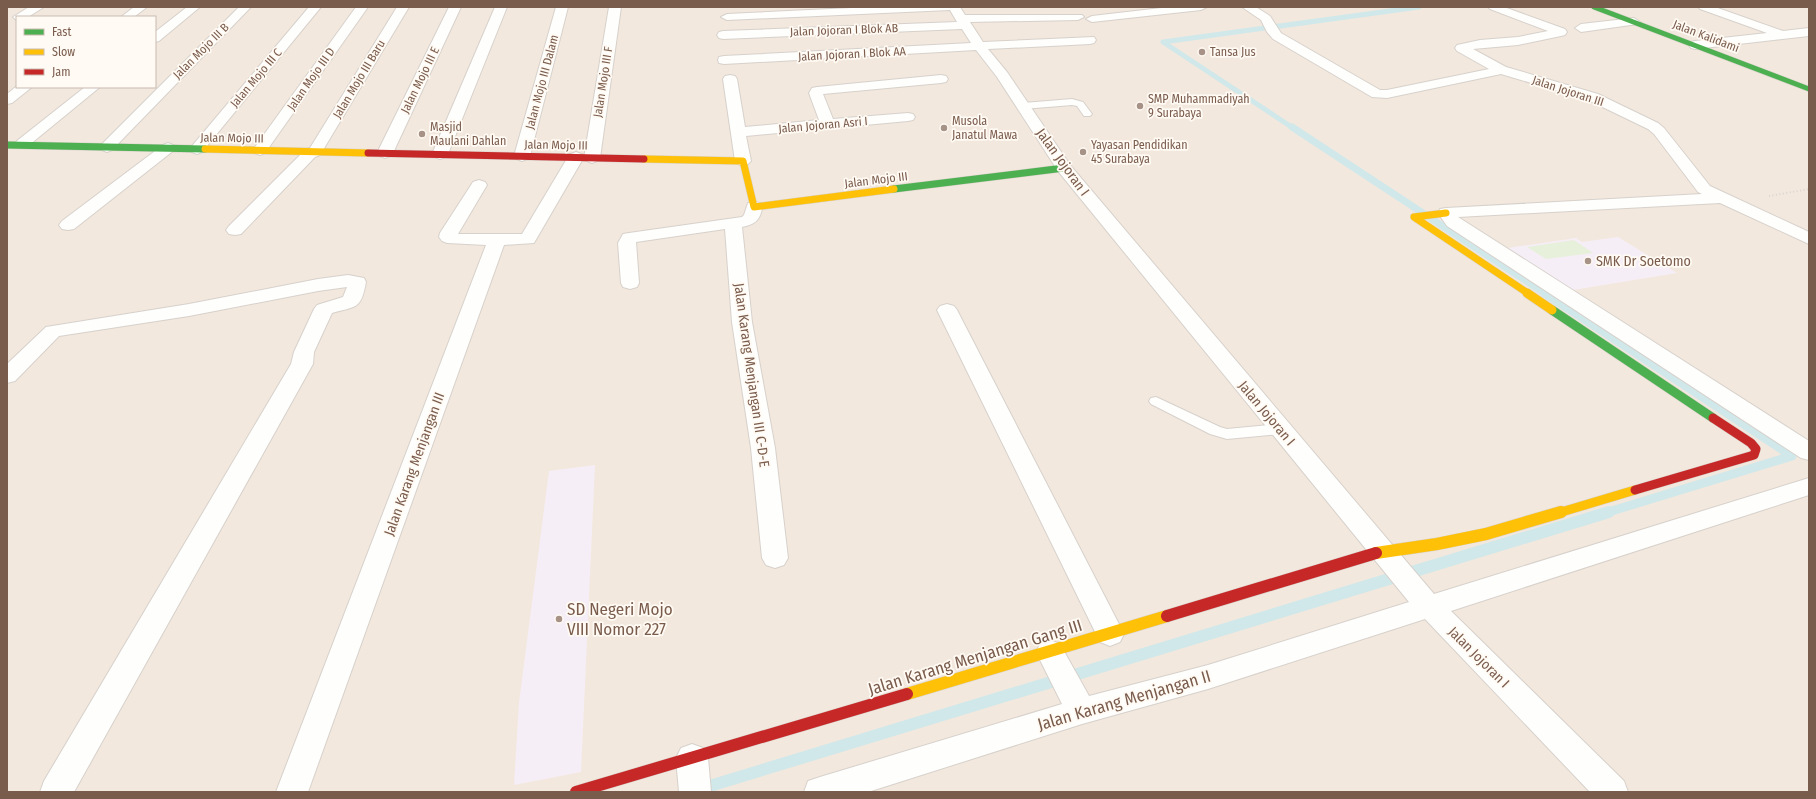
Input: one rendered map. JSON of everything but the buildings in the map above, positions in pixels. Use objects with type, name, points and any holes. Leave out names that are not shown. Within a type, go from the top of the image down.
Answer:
[{"type":"street","points":[[22,16],[38,7]]},
{"type":"street","points":[[128,16],[141,7]]},
{"type":"street","points":[[156,37],[194,7]]},
{"type":"street","name":"Jalan Mojo III B","points":[[107,147],[246,7]]},
{"type":"street","name":"Jalan Mojo III C","points":[[197,149],[315,7]]},
{"type":"street","name":"Jalan Mojo III D","points":[[260,150],[362,7]]},
{"type":"street","name":"Jalan Mojo III Baru","points":[[234,230],[313,152],[403,7]]},
{"type":"street","name":"Jalan Mojo III E","points":[[385,153],[455,7]]},
{"type":"street","points":[[440,154],[501,7]]},
{"type":"street","name":"Jalan Mojo III Dalam","points":[[522,156],[562,7]]},
{"type":"street","name":"Jalan Mojo III F","points":[[584,158],[615,7]]},
{"type":"street","points":[[727,17],[947,7]]},
{"type":"street","name":"Jalan Jojoran I","points":[[954,7],[977,43],[1002,75],[1064,168],[1384,554],[1427,604],[1612,792]]},
{"type":"street","points":[[1092,19],[1201,7]]},
{"type":"street","points":[[1248,7],[1271,26],[1277,36],[1374,93],[1380,94],[1458,80],[1501,70]]},
{"type":"street","name":"Jalan Jojoran III","points":[[1494,7],[1561,32],[1518,41],[1493,42],[1461,47],[1481,60],[1501,70],[1593,97],[1653,126],[1659,131],[1702,188],[1809,239]]},
{"type":"street","name":"Jalan Kalidami","points":[[1594,7],[1809,89]]},
{"type":"street","points":[[1704,7],[1809,44]]},
{"type":"street","name":"Jalan Jojoran I Blok AB","points":[[723,35],[1078,17]]},
{"type":"street","points":[[7,24],[16,19]]},
{"type":"street","points":[[1581,28],[1634,22]]},
{"type":"street","points":[[1696,45],[1809,32]]},
{"type":"street","points":[[977,43],[1008,37]]},
{"type":"street","points":[[977,43],[1090,40]]},
{"type":"street","name":"Jalan Jojoran I Blok AA","points":[[724,60],[977,43]]},
{"type":"street","points":[[630,283],[627,243],[629,238],[733,223],[750,219],[753,216],[754,207],[743,161],[730,79]]},
{"type":"street","points":[[828,124],[816,93],[817,91],[941,79]]},
{"type":"street","points":[[7,100],[24,88]]},
{"type":"street","points":[[22,144],[93,88]]},
{"type":"street","name":"Jalan Jojoran Asri I","points":[[738,132],[908,117]]},
{"type":"street","name":"Jalan Mojo III","points":[[7,145],[22,144],[743,161]]},
{"type":"street","points":[[68,224],[168,148]]},
{"type":"street","points":[[479,185],[448,236],[452,239],[497,240],[529,238],[584,158]]},
{"type":"street","name":"Jalan Mojo III","points":[[754,207],[1064,168]]},
{"type":"street","points":[[1721,198],[1443,213],[1414,217],[1766,439],[1809,452]]},
{"type":"street","points":[[1443,213],[1766,439]]},
{"type":"street","name":"Jalan Karang Menjangan III C-D-E","points":[[733,223],[742,322],[763,448],[775,558]]},
{"type":"street","name":"Jalan Karang Menjangan III","points":[[292,792],[497,240]]},
{"type":"street","points":[[7,376],[53,331],[189,310],[318,285],[348,281],[357,282],[355,297],[350,303],[324,309],[304,352],[302,364],[56,792]]},
{"type":"street","points":[[947,310],[1110,634]]},
{"type":"street","name":"Jalan Karang Menjangan Gang III","points":[[576,792],[693,773],[1110,634],[1384,554],[1486,534],[1754,454],[1756,449],[1766,439]]},
{"type":"street","name":"Jalan Karang Menjangan II","points":[[820,792],[1078,703],[1208,677],[1427,604],[1809,486]]},
{"type":"street","points":[[1051,654],[1078,703]]},
{"type":"lane","points":[[1022,106],[1072,102],[1080,104],[1087,114]]},
{"type":"lane","points":[[1156,401],[1215,431],[1227,434],[1281,429]]},
{"type":"shaded area","points":[[7,7],[1809,7],[1809,792],[7,792]]},
{"type":"shaded area","name":"SMK Dr Soetomo","points":[[1618,237],[1677,273],[1561,292],[1501,249],[1576,238],[1582,242]]},
{"type":"shaded area","name":"SD Negeri Mojo VIII Nomor 227","points":[[595,465],[581,772],[514,785],[519,703],[549,471]]},
{"type":"green space","points":[[1574,240],[1593,253],[1546,259],[1527,247]]},
{"type":"waterway","points":[[1293,128],[1163,42],[1419,7]]},
{"type":"waterway","points":[[1292,127],[1546,294]]},
{"type":"waterway","points":[[1545,293],[1792,456],[1605,513]]},
{"type":"waterway","points":[[690,792],[1609,512]]},
{"type":"traffic: fast","points":[[1594,7],[1809,89]]},
{"type":"traffic: fast","points":[[7,145],[205,149]]},
{"type":"traffic: fast","points":[[894,189],[1064,168]]},
{"type":"traffic: fast","points":[[1552,310],[1713,418]]},
{"type":"traffic: slow","points":[[205,149],[368,153]]},
{"type":"traffic: slow","points":[[644,159],[743,161],[754,207],[894,189]]},
{"type":"traffic: slow","points":[[1446,213],[1414,217],[1552,310]]},
{"type":"traffic: slow","points":[[1376,553],[1437,544],[1486,534],[1635,490]]},
{"type":"traffic: slow","points":[[907,694],[1167,616]]},
{"type":"traffic: jam","points":[[368,153],[644,159]]},
{"type":"traffic: jam","points":[[1635,490],[1754,455],[1756,449],[1751,443],[1713,418]]},
{"type":"traffic: jam","points":[[1167,616],[1376,553]]},
{"type":"traffic: jam","points":[[576,792],[907,694]]},
{"type":"place","name":"Tansa Jus","points":[[1202,52]]},
{"type":"place","name":"SMP Muhammadiyah 9 Surabaya","points":[[1140,106]]},
{"type":"place","name":"Musola Janatul Mawa","points":[[944,128]]},
{"type":"place","name":"Masjid Maulani Dahlan","points":[[422,134]]},
{"type":"place","name":"Yayasan Pendidikan 45 Surabaya","points":[[1083,152]]},
{"type":"place","name":"SMK Dr Soetomo","points":[[1588,261]]},
{"type":"place","name":"SD Negeri Mojo VIII Nomor 227","points":[[559,619]]}]
